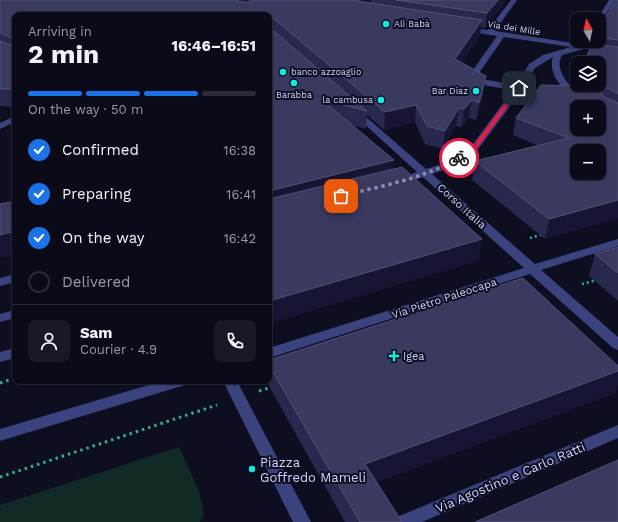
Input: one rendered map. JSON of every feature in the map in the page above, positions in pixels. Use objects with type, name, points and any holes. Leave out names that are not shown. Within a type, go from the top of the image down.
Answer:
[{"type":"street","points":[[514,0],[492,30],[570,40]]},
{"type":"street","points":[[605,12],[612,0]]},
{"type":"street","name":"Via dei Mille","points":[[454,27],[492,30],[502,35],[570,41]]},
{"type":"street","points":[[502,35],[472,77],[479,81],[519,88]]},
{"type":"street","points":[[390,184],[443,167],[473,150],[519,88],[526,73],[535,63],[570,48]]},
{"type":"street","points":[[559,54],[556,60],[558,73],[572,93],[584,100]]},
{"type":"street","name":"Corso Italia","points":[[345,103],[618,345]]},
{"type":"street","points":[[0,120],[12,120]]},
{"type":"street","points":[[0,126],[12,121]]},
{"type":"street","name":"Via Pietro Paleocapa","points":[[272,352],[618,242]]},
{"type":"street","points":[[0,282],[12,279]]},
{"type":"street","points":[[0,318],[12,315]]},
{"type":"street","points":[[0,357],[12,354]]},
{"type":"street","points":[[0,435],[170,384]]},
{"type":"street","points":[[232,384],[302,522]]},
{"type":"street","name":"Via Agostino e Carlo Ratti","points":[[403,522],[618,431]]},
{"type":"path","points":[[540,235],[547,233]]},
{"type":"path","points":[[594,280],[600,278]]},
{"type":"path","points":[[0,383],[12,379]]},
{"type":"path","points":[[262,389],[275,385]]},
{"type":"path","points":[[0,477],[217,405]]},
{"type":"green space","points":[[179,447],[199,491],[204,514],[200,522],[0,522],[0,505]]},
{"type":"building","points":[[0,0],[237,0],[239,2],[248,2],[252,0],[351,0],[482,20],[455,59],[486,76],[479,103],[472,100],[464,109],[459,108],[445,131],[427,126],[416,105],[385,112],[272,18],[272,12],[12,12],[12,38],[0,33]]},
{"type":"building","points":[[396,0],[498,0],[487,13]]},
{"type":"building","points":[[616,0],[618,0],[618,40],[606,38],[606,17]]},
{"type":"building","points":[[272,30],[367,111],[321,99],[394,160],[272,190]]},
{"type":"building","points":[[0,41],[11,45],[12,89],[0,89]]},
{"type":"building","points":[[606,46],[618,47],[618,94],[606,88],[606,56],[587,56],[590,48],[606,48]]},
{"type":"building","points":[[541,85],[570,86],[570,92],[602,92],[602,96],[618,103],[618,200],[549,219],[475,161],[569,138],[516,118]]},
{"type":"building","points":[[402,167],[482,239],[272,300],[272,198]]},
{"type":"building","points":[[12,202],[12,232],[0,235],[0,204]]},
{"type":"building","points":[[618,247],[618,273],[595,254]]},
{"type":"building","points":[[523,278],[618,366],[618,371],[365,464],[402,522],[360,522],[272,370],[272,359]]},
{"type":"building","points":[[618,460],[618,522],[475,522]]},
{"type":"way so far","points":[[341,196],[425,174],[443,167],[459,158]]},
{"type":"place","name":"Alì Babà","points":[[386,24]]},
{"type":"place","name":"banco azzoaglio","points":[[283,72]]},
{"type":"place","name":"Barabba","points":[[294,83]]},
{"type":"place","name":"Bar Diaz","points":[[476,91]]},
{"type":"place","name":"la cambusa","points":[[381,100]]},
{"type":"place","name":"Igea","points":[[394,356]]},
{"type":"place","name":"Piazza Goffredo Mameli","points":[[252,469]]},
{"type":"route","points":[[459,158],[473,150],[519,88]]}]
